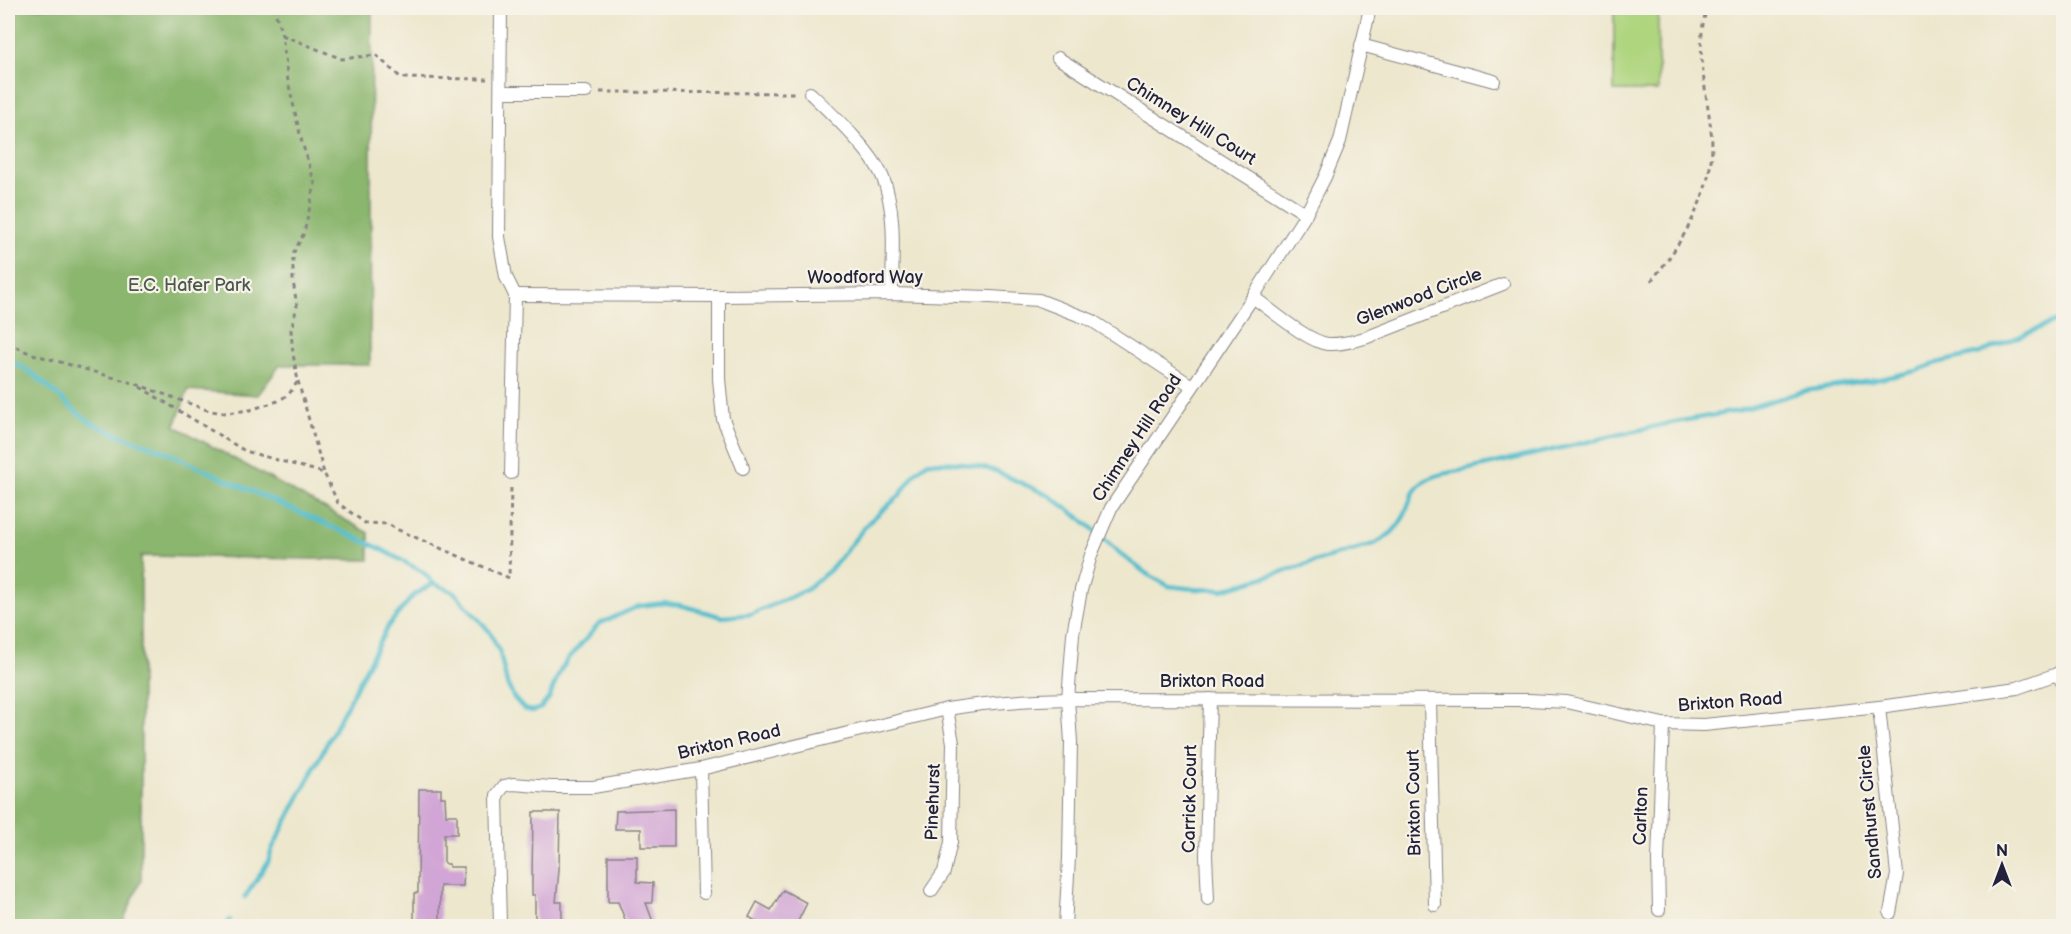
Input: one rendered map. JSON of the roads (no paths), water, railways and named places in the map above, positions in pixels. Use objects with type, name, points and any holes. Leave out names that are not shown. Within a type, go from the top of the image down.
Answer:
[{"type":"street","points":[[501,8],[499,237],[506,277],[514,295],[511,473]]},
{"type":"street","name":"Chimney Hill Road","points":[[1065,927],[1071,742],[1068,699],[1073,634],[1081,590],[1091,555],[1112,508],[1253,297],[1306,214],[1325,177],[1340,141],[1367,9]]},
{"type":"street","points":[[1360,45],[1494,81]]},
{"type":"street","name":"Chimney Hill Court","points":[[1058,58],[1306,214]]},
{"type":"street","points":[[501,86],[586,92]]},
{"type":"street","points":[[810,93],[864,149],[882,178],[891,217],[892,294]]},
{"type":"street","name":"Glenwood Circle","points":[[1253,297],[1300,331],[1325,344],[1344,344],[1365,338],[1503,284]]},
{"type":"street","name":"Woodford Way","points":[[514,295],[892,294],[1039,300],[1091,320],[1192,386]]},
{"type":"street","points":[[719,296],[719,379],[723,419],[743,468]]},
{"type":"street","name":"Brixton Road","points":[[500,927],[497,795],[504,786],[513,784],[551,788],[593,787],[701,769],[947,709],[1019,700],[1068,699],[1529,700],[1567,702],[1663,724],[1704,725],[1879,707],[2017,688],[2061,676]]},
{"type":"street","name":"Carrick Court","points":[[1208,899],[1206,856],[1210,699]]},
{"type":"street","name":"Brixton Court","points":[[1430,700],[1435,905]]},
{"type":"street","name":"Sandhurst Circle","points":[[1879,707],[1897,874],[1890,913]]},
{"type":"street","name":"Pinehurst","points":[[931,891],[944,872],[951,842],[952,743],[947,709]]},
{"type":"street","name":"Carlton","points":[[1659,910],[1658,860],[1663,724]]},
{"type":"street","points":[[701,769],[704,893]]},
{"type":"waterway","points":[[8,360],[30,372],[94,424],[178,457],[379,548],[423,572],[433,583],[454,592],[490,632],[500,653],[507,684],[514,698],[524,709],[532,711],[541,708],[549,698],[560,671],[599,624],[639,606],[664,603],[680,605],[723,617],[752,614],[806,590],[830,570],[869,522],[899,496],[916,472],[928,462],[959,463],[993,470],[1050,496],[1084,521],[1123,556],[1147,574],[1169,586],[1222,590],[1374,544],[1398,526],[1418,486],[1436,476],[1670,423],[1738,411],[1804,391],[1871,381],[1916,371],[1937,363],[1980,353],[2064,318]]},
{"type":"waterway","points":[[245,897],[268,862],[272,849],[388,626],[413,596],[433,583]]},
{"type":"waterway","points":[[225,926],[230,920]]},
{"type":"park label","name":"E.C. Hafer Park","points":[[189,285]]}]
